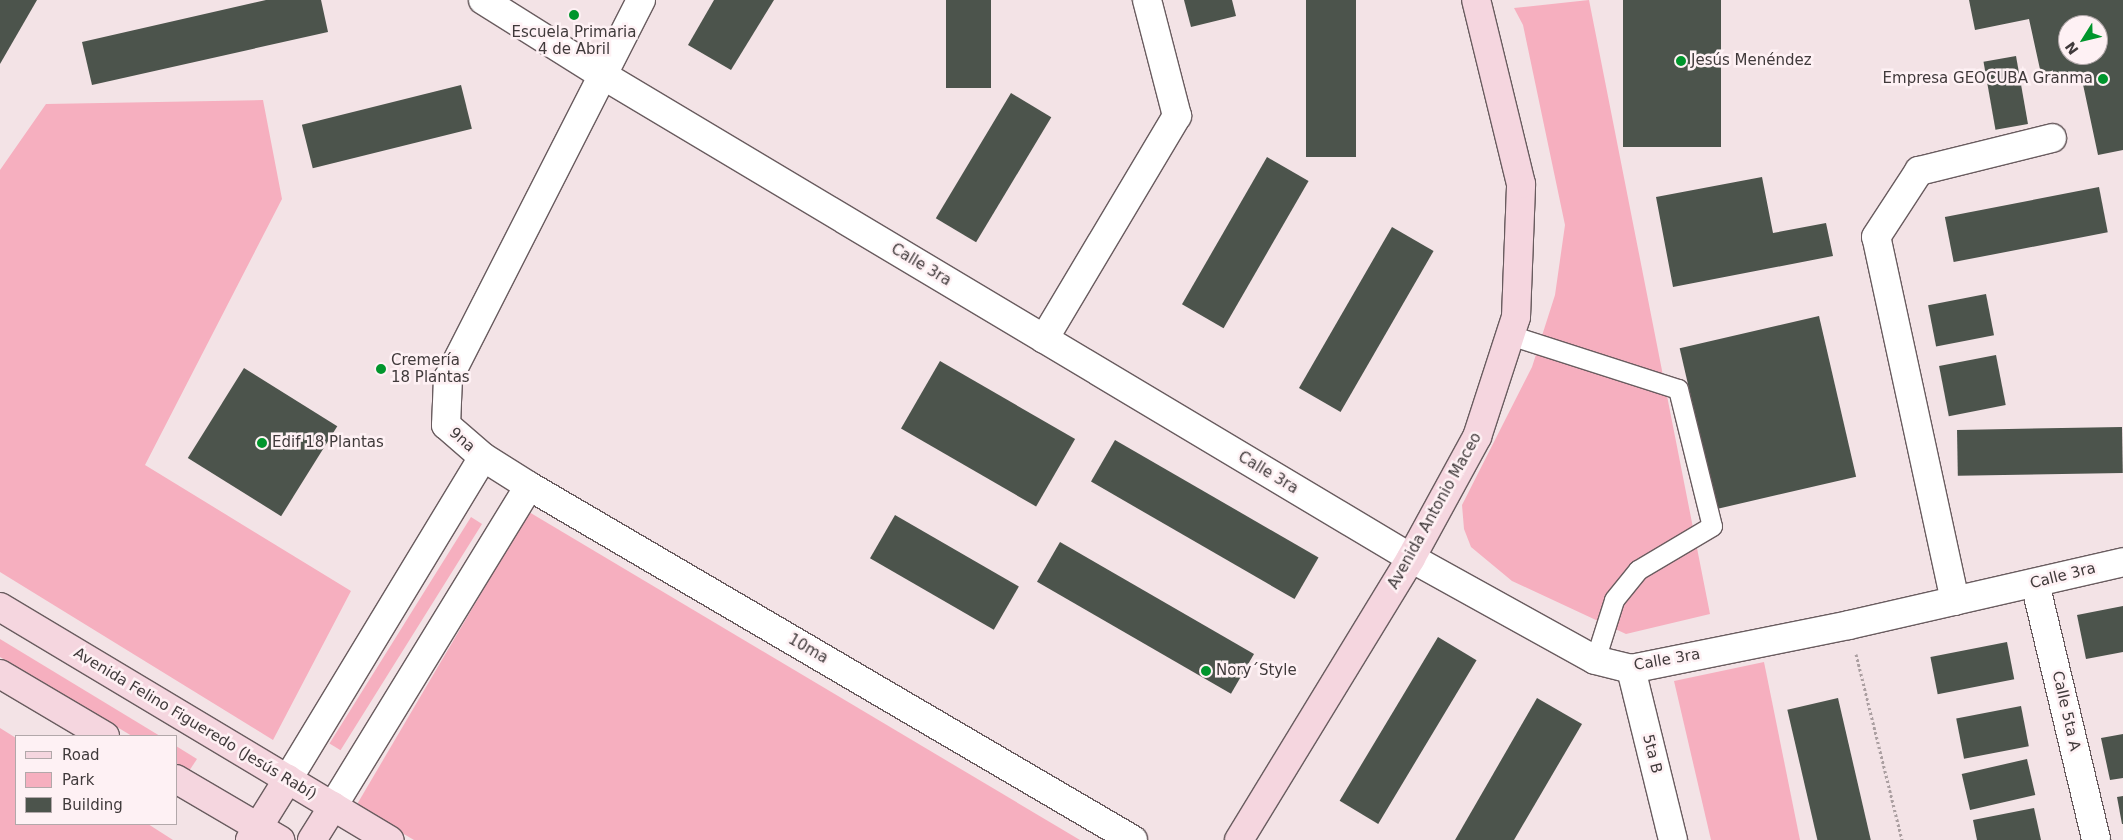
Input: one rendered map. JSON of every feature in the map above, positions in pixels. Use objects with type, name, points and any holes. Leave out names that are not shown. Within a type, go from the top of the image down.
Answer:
[{"type":"street","name":"Calle 3ra","points":[[483,0],[601,74],[1411,558],[1595,660],[1631,669],[1849,625],[2123,562]]},
{"type":"street","name":"9na","points":[[288,779],[483,457],[446,425],[448,378],[601,74],[642,0]]},
{"type":"street","points":[[1044,339],[1177,116],[1147,0]]},
{"type":"street","name":"Avenida Antonio Maceo","points":[[1241,839],[1411,558],[1477,437],[1516,317],[1521,184],[1476,0]]},
{"type":"street","points":[[1955,601],[1876,237],[1919,171],[2052,138]]},
{"type":"street","name":"10ma","points":[[483,457],[529,486],[1133,840]]},
{"type":"street","points":[[312,840],[529,486]]},
{"type":"street","name":"Calle 5ta A","points":[[2036,583],[2096,840]]},
{"type":"street","name":"Avenida Felino Figueredo (Jesús Rabí)","points":[[0,607],[390,840]]},
{"type":"street","name":"5ta B","points":[[1631,669],[1673,840]]},
{"type":"street","points":[[0,674],[103,735]]},
{"type":"street","points":[[178,780],[262,836],[288,779]]},
{"type":"lane","points":[[1510,335],[1678,389],[1712,526],[1638,570],[1614,600],[1595,660]]},
{"type":"path","points":[[1849,625],[1902,840]]},
{"type":"green space","points":[[1589,0],[1710,614],[1626,634],[1512,581],[1471,547],[1464,529],[1462,505],[1532,367],[1555,295],[1565,225],[1523,25],[1514,8]]},
{"type":"green space","points":[[263,100],[282,199],[145,465],[351,591],[273,740],[0,572],[0,170],[46,104]]},
{"type":"green space","points":[[529,512],[1080,840],[414,840],[356,806]]},
{"type":"green space","points":[[471,517],[482,524],[341,750],[330,743]]},
{"type":"green space","points":[[0,639],[158,735],[130,735],[0,657]]},
{"type":"green space","points":[[1764,662],[1800,840],[1711,840],[1674,681]]},
{"type":"green space","points":[[0,728],[15,737],[15,825],[150,825],[173,840],[0,840]]},
{"type":"green space","points":[[178,747],[197,759],[189,771],[178,764]]},
{"type":"building","points":[[0,0],[37,0],[0,64]]},
{"type":"building","points":[[266,0],[321,0],[328,32],[92,85],[82,42]]},
{"type":"building","points":[[714,0],[774,0],[731,70],[688,45]]},
{"type":"building","points":[[946,0],[991,0],[991,88],[946,88]]},
{"type":"building","points":[[1184,0],[1232,0],[1236,16],[1191,27]]},
{"type":"building","points":[[1306,0],[1356,0],[1356,157],[1306,157]]},
{"type":"building","points":[[1623,0],[1721,0],[1721,147],[1623,147]]},
{"type":"building","name":"Empresa GEOCUBA Granma","points":[[1969,0],[2123,0],[2123,150],[2098,155],[2081,75],[2043,83],[2029,19],[1975,30]]},
{"type":"building","points":[[2016,56],[2028,124],[1995,130],[1984,62]]},
{"type":"building","points":[[461,85],[472,129],[313,168],[302,125]]},
{"type":"building","points":[[1011,93],[1051,117],[976,242],[936,218]]},
{"type":"building","points":[[1267,157],[1309,181],[1224,328],[1182,304]]},
{"type":"building","points":[[1762,177],[1773,233],[1826,223],[1833,256],[1673,287],[1656,197]]},
{"type":"building","points":[[2099,187],[2108,232],[1954,262],[1945,217]]},
{"type":"building","points":[[1392,227],[1434,251],[1341,412],[1299,388]]},
{"type":"building","points":[[1986,294],[1994,335],[1936,346],[1928,305]]},
{"type":"building","points":[[1819,316],[1856,477],[1717,509],[1680,348]]},
{"type":"building","points":[[1996,355],[2006,405],[1949,416],[1939,366]]},
{"type":"building","points":[[940,361],[1075,439],[1036,507],[901,429]]},
{"type":"building","name":"Edif 18 Plantas","points":[[244,368],[337,426],[281,516],[188,458]]},
{"type":"building","points":[[2122,427],[2123,473],[1958,476],[1957,430]]},
{"type":"building","points":[[1115,440],[1319,558],[1295,599],[1091,482]]},
{"type":"building","points":[[895,515],[1019,586],[994,630],[870,558]]},
{"type":"building","points":[[1060,542],[1254,654],[1231,694],[1037,582]]},
{"type":"building","points":[[2123,606],[2123,652],[2086,659],[2077,615]]},
{"type":"building","points":[[1438,637],[1477,660],[1378,824],[1340,801]]},
{"type":"building","points":[[2007,642],[2014,679],[1938,694],[1930,657]]},
{"type":"building","points":[[1537,698],[1582,724],[1514,840],[1455,840]]},
{"type":"building","points":[[1838,698],[1871,840],[1817,840],[1787,710]]},
{"type":"building","points":[[2021,706],[2029,746],[1964,759],[1956,719]]},
{"type":"building","points":[[2123,734],[2123,778],[2110,780],[2101,738]]},
{"type":"building","points":[[2027,759],[2035,795],[1970,810],[1962,774]]},
{"type":"building","points":[[2123,796],[2123,824],[2122,824],[2117,797]]},
{"type":"building","points":[[2034,808],[2041,840],[1977,840],[1973,820]]},
{"type":"place","name":"Escuela Primaria 4 de Abril","points":[[574,15]]},
{"type":"place","name":"Jesús Menéndez","points":[[1681,61]]},
{"type":"place","name":"Empresa GEOCUBA Granma","points":[[2103,79]]},
{"type":"place","name":"Cremería 18 Plantas","points":[[381,369]]},
{"type":"place","name":"Edif 18 Plantas","points":[[262,443]]},
{"type":"place","name":"Nory´Style","points":[[1206,671]]}]
